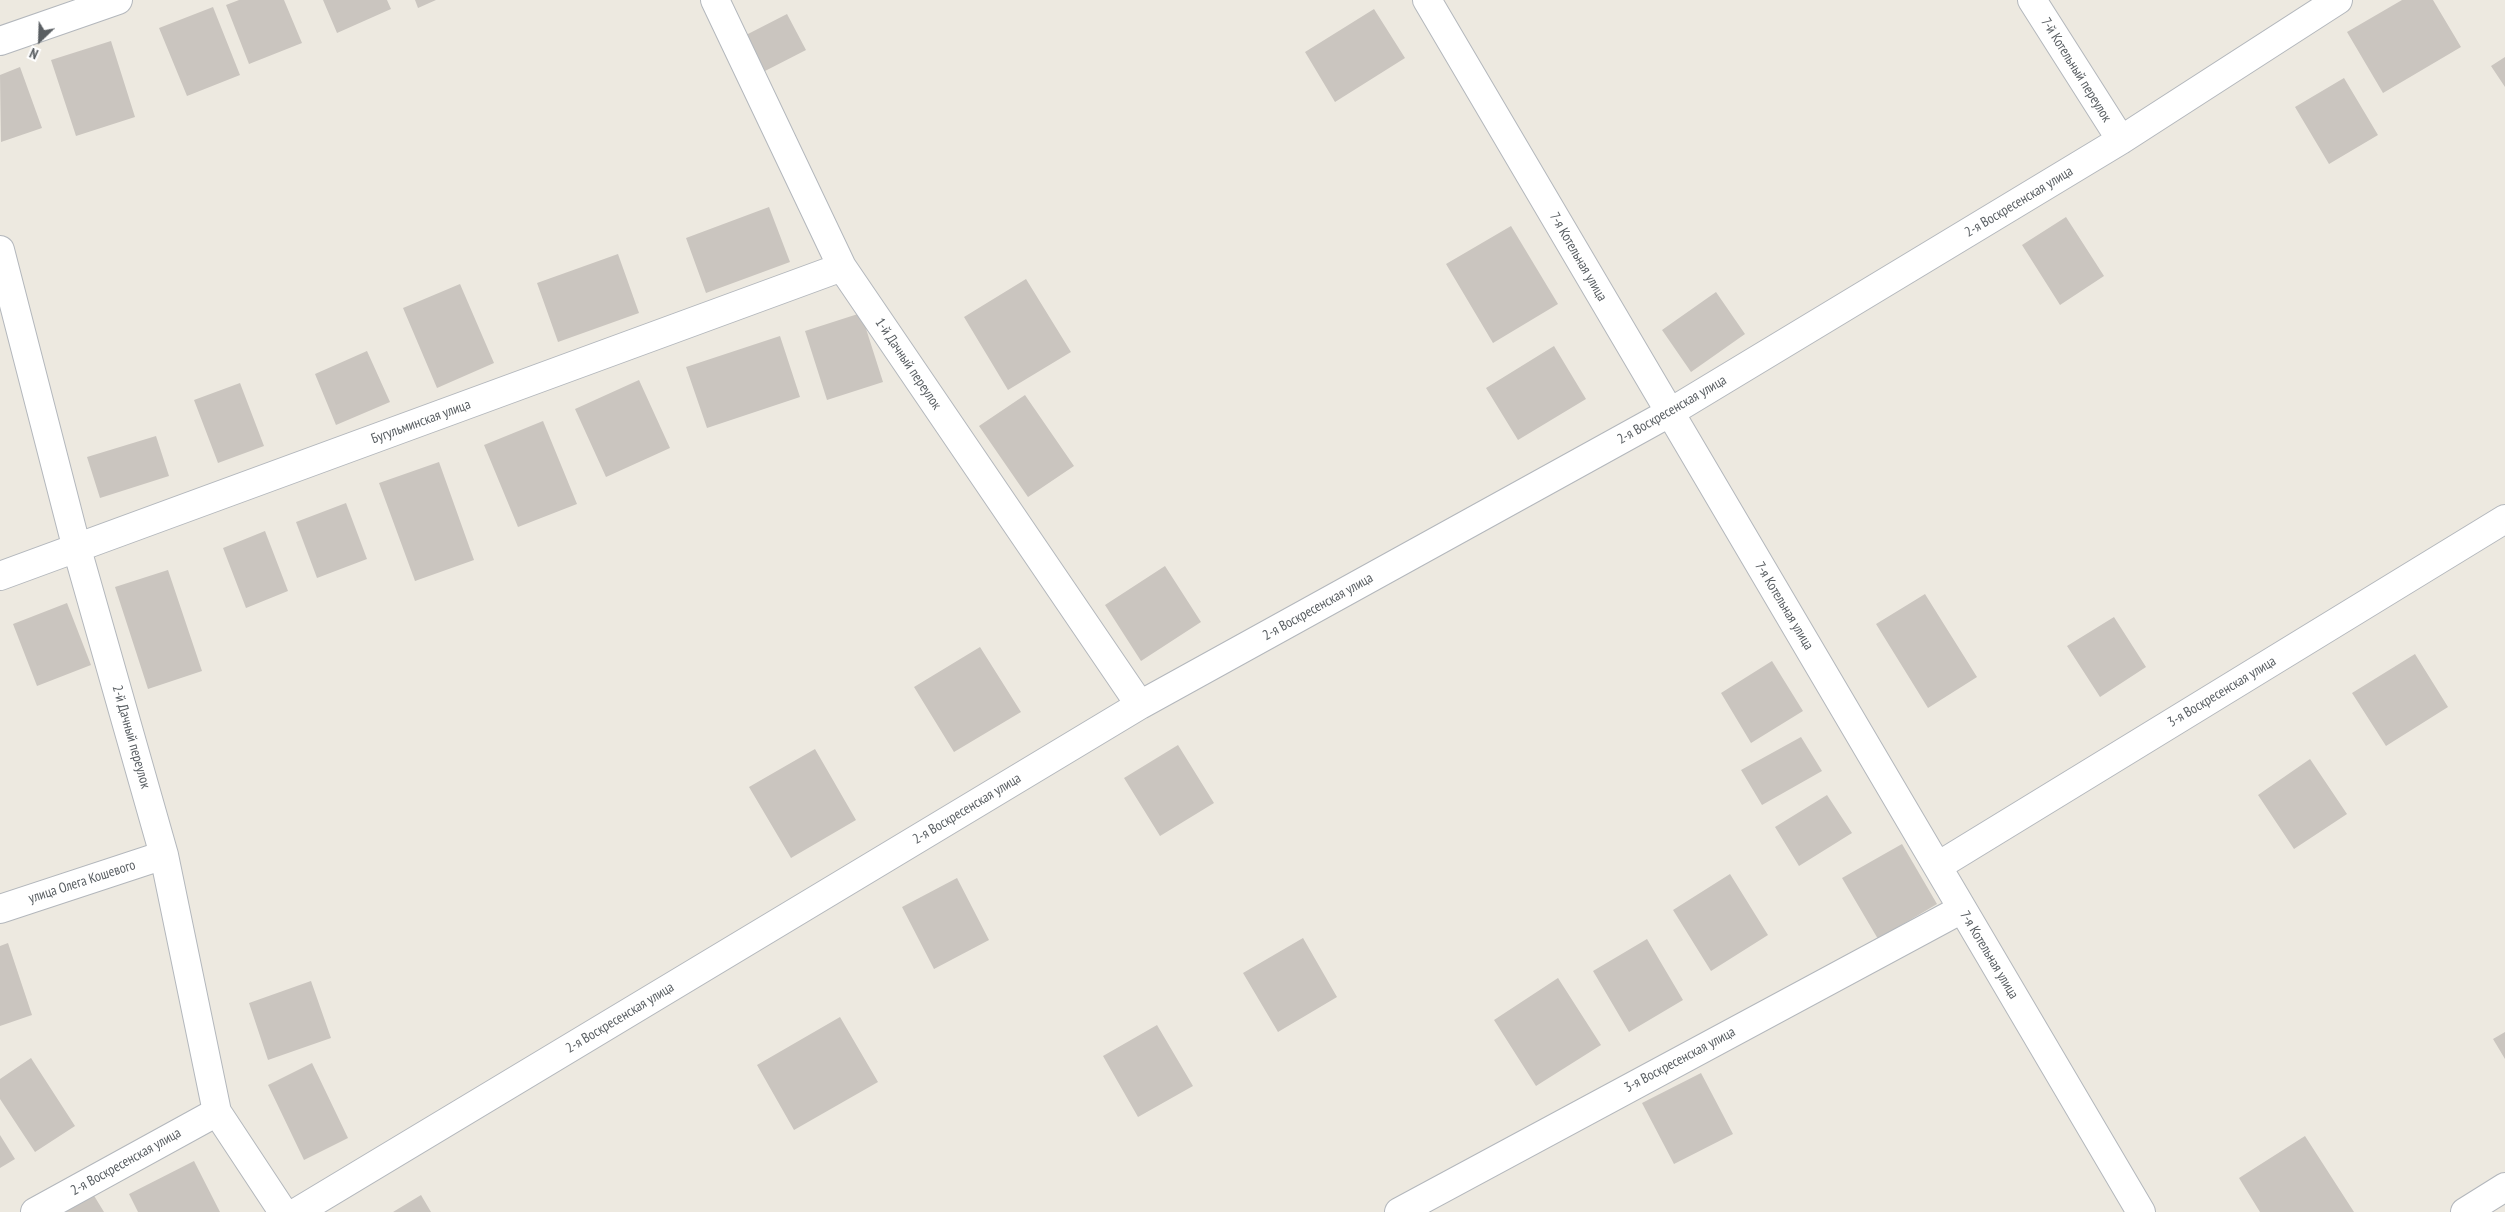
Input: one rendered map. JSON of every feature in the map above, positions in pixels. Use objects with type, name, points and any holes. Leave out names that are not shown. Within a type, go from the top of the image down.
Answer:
[{"type":"street","points":[[0,42],[118,0]]},
{"type":"street","name":"1-й Дачный переулок","points":[[714,0],[842,267],[1140,705]]},
{"type":"street","name":"7-я Котельная улица","points":[[1427,0],[2141,1212]]},
{"type":"street","name":"7-й Котельный переулок","points":[[2032,0],[2121,140]]},
{"type":"street","name":"2-я Воскресенская улица","points":[[297,1212],[1140,705],[1669,413],[2121,140],[2338,0]]},
{"type":"street","name":"2-й Дачный переулок","points":[[0,250],[77,549],[164,855],[217,1112],[283,1212]]},
{"type":"street","name":"Бугульминская улица","points":[[0,576],[842,267]]},
{"type":"street","name":"3-я Воскресенская улица","points":[[1938,866],[2505,519]]},
{"type":"street","name":"улица Олега Кошевого","points":[[0,909],[164,855]]},
{"type":"street","name":"3-я Воскресенская улица","points":[[1399,1212],[1962,909]]},
{"type":"street","name":"2-я Воскресенская улица","points":[[34,1212],[217,1112]]},
{"type":"street","points":[[2465,1212],[2505,1187]]},
{"type":"building","points":[[239,0],[284,0],[302,43],[249,64],[226,5]]},
{"type":"building","points":[[323,0],[387,0],[391,9],[337,33]]},
{"type":"building","points":[[415,0],[436,0],[418,8]]},
{"type":"building","points":[[2402,0],[2433,0],[2461,47],[2383,93],[2347,32]]},
{"type":"building","points":[[213,7],[240,75],[187,96],[159,28]]},
{"type":"building","points":[[1374,9],[1405,58],[1335,102],[1305,52]]},
{"type":"building","points":[[787,14],[806,50],[765,71],[746,35]]},
{"type":"building","points":[[111,41],[135,117],[76,136],[51,60]]},
{"type":"building","points":[[2505,57],[2505,87],[2491,66]]},
{"type":"building","points":[[20,67],[42,128],[1,142],[0,75]]},
{"type":"building","points":[[2344,78],[2378,135],[2329,164],[2295,107]]},
{"type":"building","points":[[769,207],[790,262],[706,293],[686,238]]},
{"type":"building","points":[[2066,217],[2104,276],[2060,305],[2022,245]]},
{"type":"building","points":[[1511,226],[1558,304],[1493,343],[1446,264]]},
{"type":"building","points":[[618,254],[639,313],[558,342],[537,283]]},
{"type":"building","points":[[1026,279],[1071,352],[1008,390],[964,317]]},
{"type":"building","points":[[460,284],[494,363],[437,388],[403,308]]},
{"type":"building","points":[[1716,292],[1745,334],[1691,372],[1662,330]]},
{"type":"building","points":[[861,313],[883,382],[827,400],[805,331]]},
{"type":"building","points":[[780,336],[800,397],[707,428],[686,367]]},
{"type":"building","points":[[1554,346],[1586,399],[1518,440],[1486,388]]},
{"type":"building","points":[[367,351],[390,402],[336,425],[315,374]]},
{"type":"building","points":[[639,380],[670,448],[606,477],[575,409]]},
{"type":"building","points":[[240,383],[264,446],[218,463],[194,400]]},
{"type":"building","points":[[1025,395],[1074,466],[1028,497],[979,426]]},
{"type":"building","points":[[543,421],[577,504],[518,527],[484,445]]},
{"type":"building","points":[[156,436],[169,476],[100,498],[87,457]]},
{"type":"building","points":[[439,462],[474,560],[415,581],[379,483]]},
{"type":"building","points":[[346,503],[367,559],[317,578],[296,522]]},
{"type":"building","points":[[265,531],[288,591],[246,608],[223,548]]},
{"type":"building","points":[[1165,566],[1201,622],[1141,661],[1105,605]]},
{"type":"building","points":[[168,570],[202,671],[148,689],[115,587]]},
{"type":"building","points":[[1925,594],[1977,677],[1928,708],[1876,624]]},
{"type":"building","points":[[67,603],[91,665],[37,686],[13,624]]},
{"type":"building","points":[[2114,617],[2146,667],[2100,697],[2067,646]]},
{"type":"building","points":[[980,647],[1021,712],[954,752],[914,687]]},
{"type":"building","points":[[2415,654],[2448,707],[2386,746],[2352,693]]},
{"type":"building","points":[[1772,661],[1803,711],[1751,743],[1721,693]]},
{"type":"building","points":[[1801,737],[1822,771],[1762,805],[1741,770]]},
{"type":"building","points":[[1178,745],[1214,803],[1160,836],[1124,778]]},
{"type":"building","points":[[815,749],[856,820],[791,858],[749,787]]},
{"type":"building","points":[[2310,759],[2347,814],[2294,849],[2258,795]]},
{"type":"building","points":[[1827,795],[1852,833],[1799,866],[1775,827]]},
{"type":"building","points":[[1902,844],[1937,904],[1878,939],[1842,878]]},
{"type":"building","points":[[1730,874],[1768,935],[1711,971],[1673,910]]},
{"type":"building","points":[[957,878],[989,940],[934,969],[902,907]]},
{"type":"building","points":[[1303,938],[1337,997],[1278,1032],[1243,973]]},
{"type":"building","points":[[1647,939],[1683,1000],[1629,1032],[1593,971]]},
{"type":"building","points":[[8,943],[32,1015],[0,1026],[0,946]]},
{"type":"building","points":[[1558,978],[1601,1045],[1536,1086],[1494,1020]]},
{"type":"building","points":[[311,981],[331,1038],[268,1060],[249,1003]]},
{"type":"building","points":[[840,1017],[878,1082],[794,1130],[757,1065]]},
{"type":"building","points":[[1157,1025],[1193,1086],[1138,1117],[1103,1056]]},
{"type":"building","points":[[2505,1032],[2505,1059],[2493,1039]]},
{"type":"building","points":[[31,1058],[75,1126],[35,1152],[0,1099],[0,1079]]},
{"type":"building","points":[[312,1063],[348,1138],[304,1160],[268,1085]]},
{"type":"building","points":[[1701,1073],[1733,1134],[1674,1164],[1642,1103]]},
{"type":"building","points":[[0,1135],[15,1159],[0,1168]]},
{"type":"building","points":[[2305,1136],[2354,1212],[2260,1212],[2239,1178]]},
{"type":"building","points":[[194,1161],[220,1212],[138,1212],[129,1194]]},
{"type":"building","points":[[93,1194],[104,1212],[65,1212]]},
{"type":"building","points":[[421,1195],[431,1212],[393,1212]]}]
